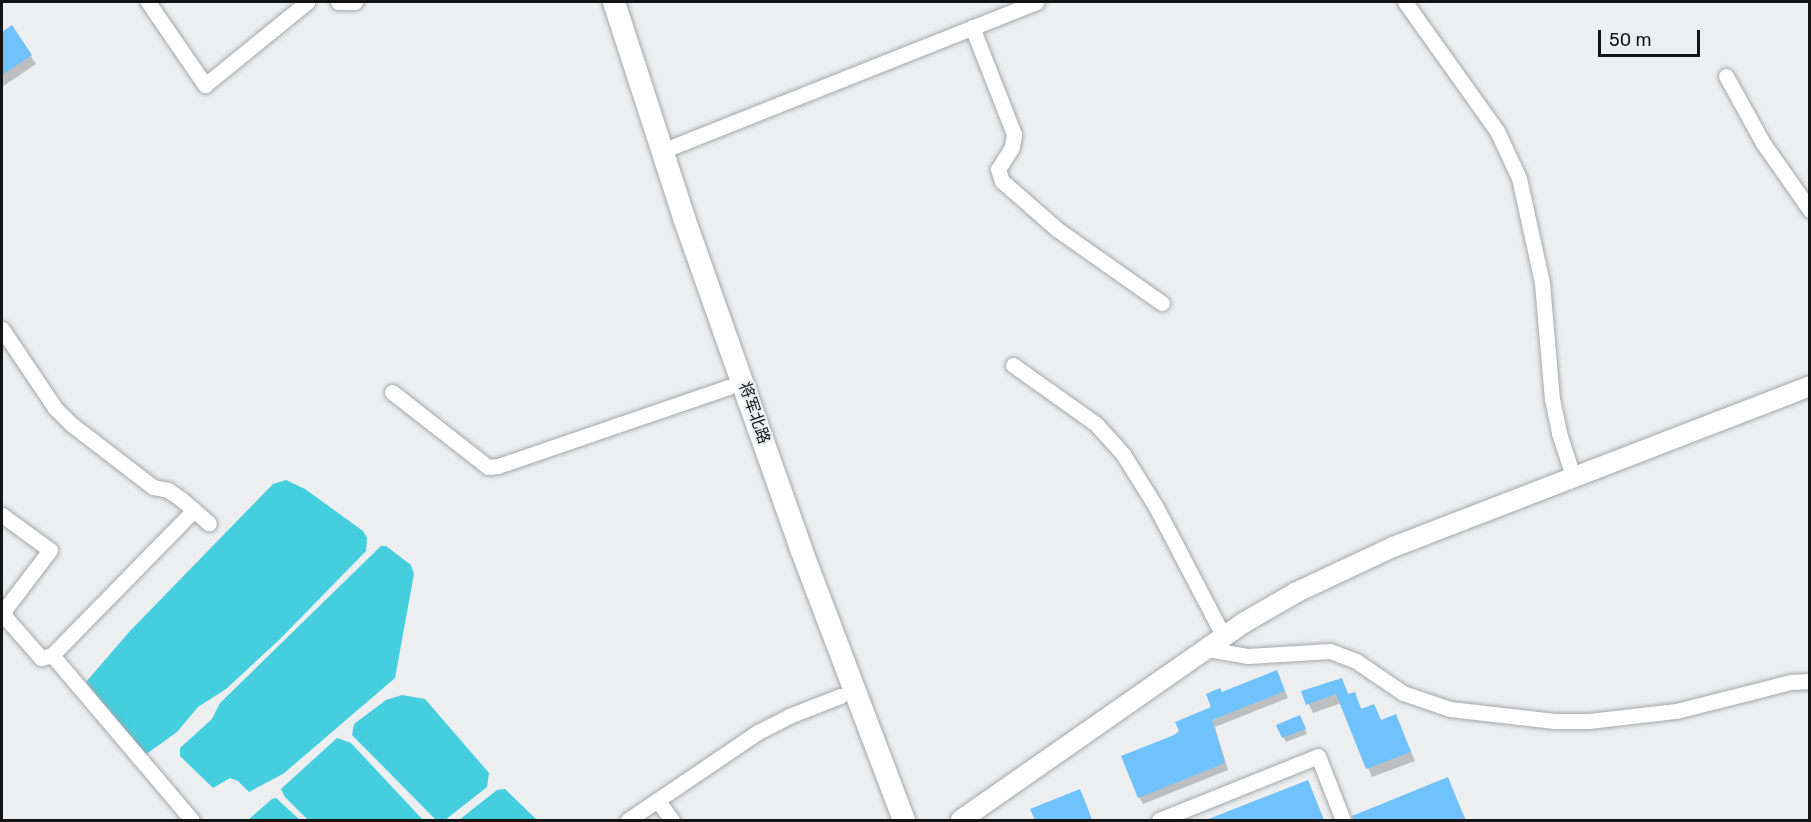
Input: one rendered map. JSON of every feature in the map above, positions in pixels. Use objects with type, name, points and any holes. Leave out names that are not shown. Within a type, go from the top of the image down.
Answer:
[{"type":"highway","name":"将军北路","points":[[598,2],[666,212],[786,555],[888,820]]},
{"type":"highway","name":"将军北路","points":[[614,2],[662,152],[801,549],[904,820]]},
{"type":"main road","points":[[961,820],[1267,609],[1360,561],[1573,476],[1809,386]]},
{"type":"street","points":[[148,2],[205,85],[307,2]]},
{"type":"street","points":[[338,2],[355,2]]},
{"type":"street","points":[[662,152],[1036,2]]},
{"type":"street","points":[[1405,2],[1497,131],[1519,178],[1542,283],[1552,399],[1559,433],[1573,476]]},
{"type":"street","points":[[972,27],[1014,134],[1012,147],[998,169],[1002,181],[1058,230],[1162,303]]},
{"type":"street","points":[[1726,76],[1763,143],[1807,201]]},
{"type":"street","points":[[2,328],[62,416],[153,487],[168,490],[208,523]]},
{"type":"street","points":[[1012,365],[1096,424],[1129,462],[1156,507],[1224,637]]},
{"type":"street","points":[[392,392],[488,466],[498,466],[729,387]]},
{"type":"street","points":[[2,515],[50,550],[5,609],[5,617],[41,658],[52,656],[194,510]]},
{"type":"street","points":[[1207,649],[1248,656],[1330,651],[1356,661],[1403,693],[1450,709],[1554,721],[1589,721],[1676,711],[1791,682],[1809,681]]},
{"type":"street","points":[[52,656],[192,820]]},
{"type":"street","points":[[628,820],[758,732],[789,716],[840,696]]},
{"type":"street","points":[[1159,820],[1318,756],[1343,820]]},
{"type":"street","points":[[657,800],[672,820]]},
{"type":"water","points":[[286,480],[305,489],[363,531],[367,538],[366,551],[279,640],[226,689],[198,707],[177,732],[145,755],[86,682],[130,631],[273,484]]},
{"type":"water","points":[[381,546],[386,546],[411,565],[414,574],[395,678],[283,774],[249,792],[238,781],[230,778],[213,788],[180,756],[180,748],[212,719],[220,703]]},
{"type":"water","points":[[402,695],[425,699],[489,773],[487,787],[445,820],[436,820],[352,735],[354,724],[386,700]]},
{"type":"water","points":[[337,738],[351,743],[423,820],[308,820],[285,797],[281,789]]},
{"type":"water","points":[[505,789],[537,820],[459,820],[497,790]]},
{"type":"water","points":[[276,798],[300,820],[248,820],[272,799]]},
{"type":"building","points":[[12,25],[32,55],[2,75],[2,32]]},
{"type":"building","points":[[1277,670],[1285,691],[1212,720],[1225,763],[1138,798],[1121,756],[1174,735],[1179,731],[1175,722],[1211,707],[1206,694],[1220,688],[1222,692]]},
{"type":"building","points":[[1342,678],[1348,694],[1355,692],[1361,709],[1374,704],[1381,720],[1396,714],[1411,752],[1366,769],[1336,694],[1306,705],[1301,691]]},
{"type":"building","points":[[1300,715],[1306,729],[1282,738],[1276,725]]},
{"type":"building","points":[[1448,777],[1465,820],[1353,820],[1352,816]]},
{"type":"building","points":[[1308,780],[1324,820],[1206,820]]},
{"type":"building","points":[[1080,789],[1092,820],[1035,820],[1030,809]]}]
